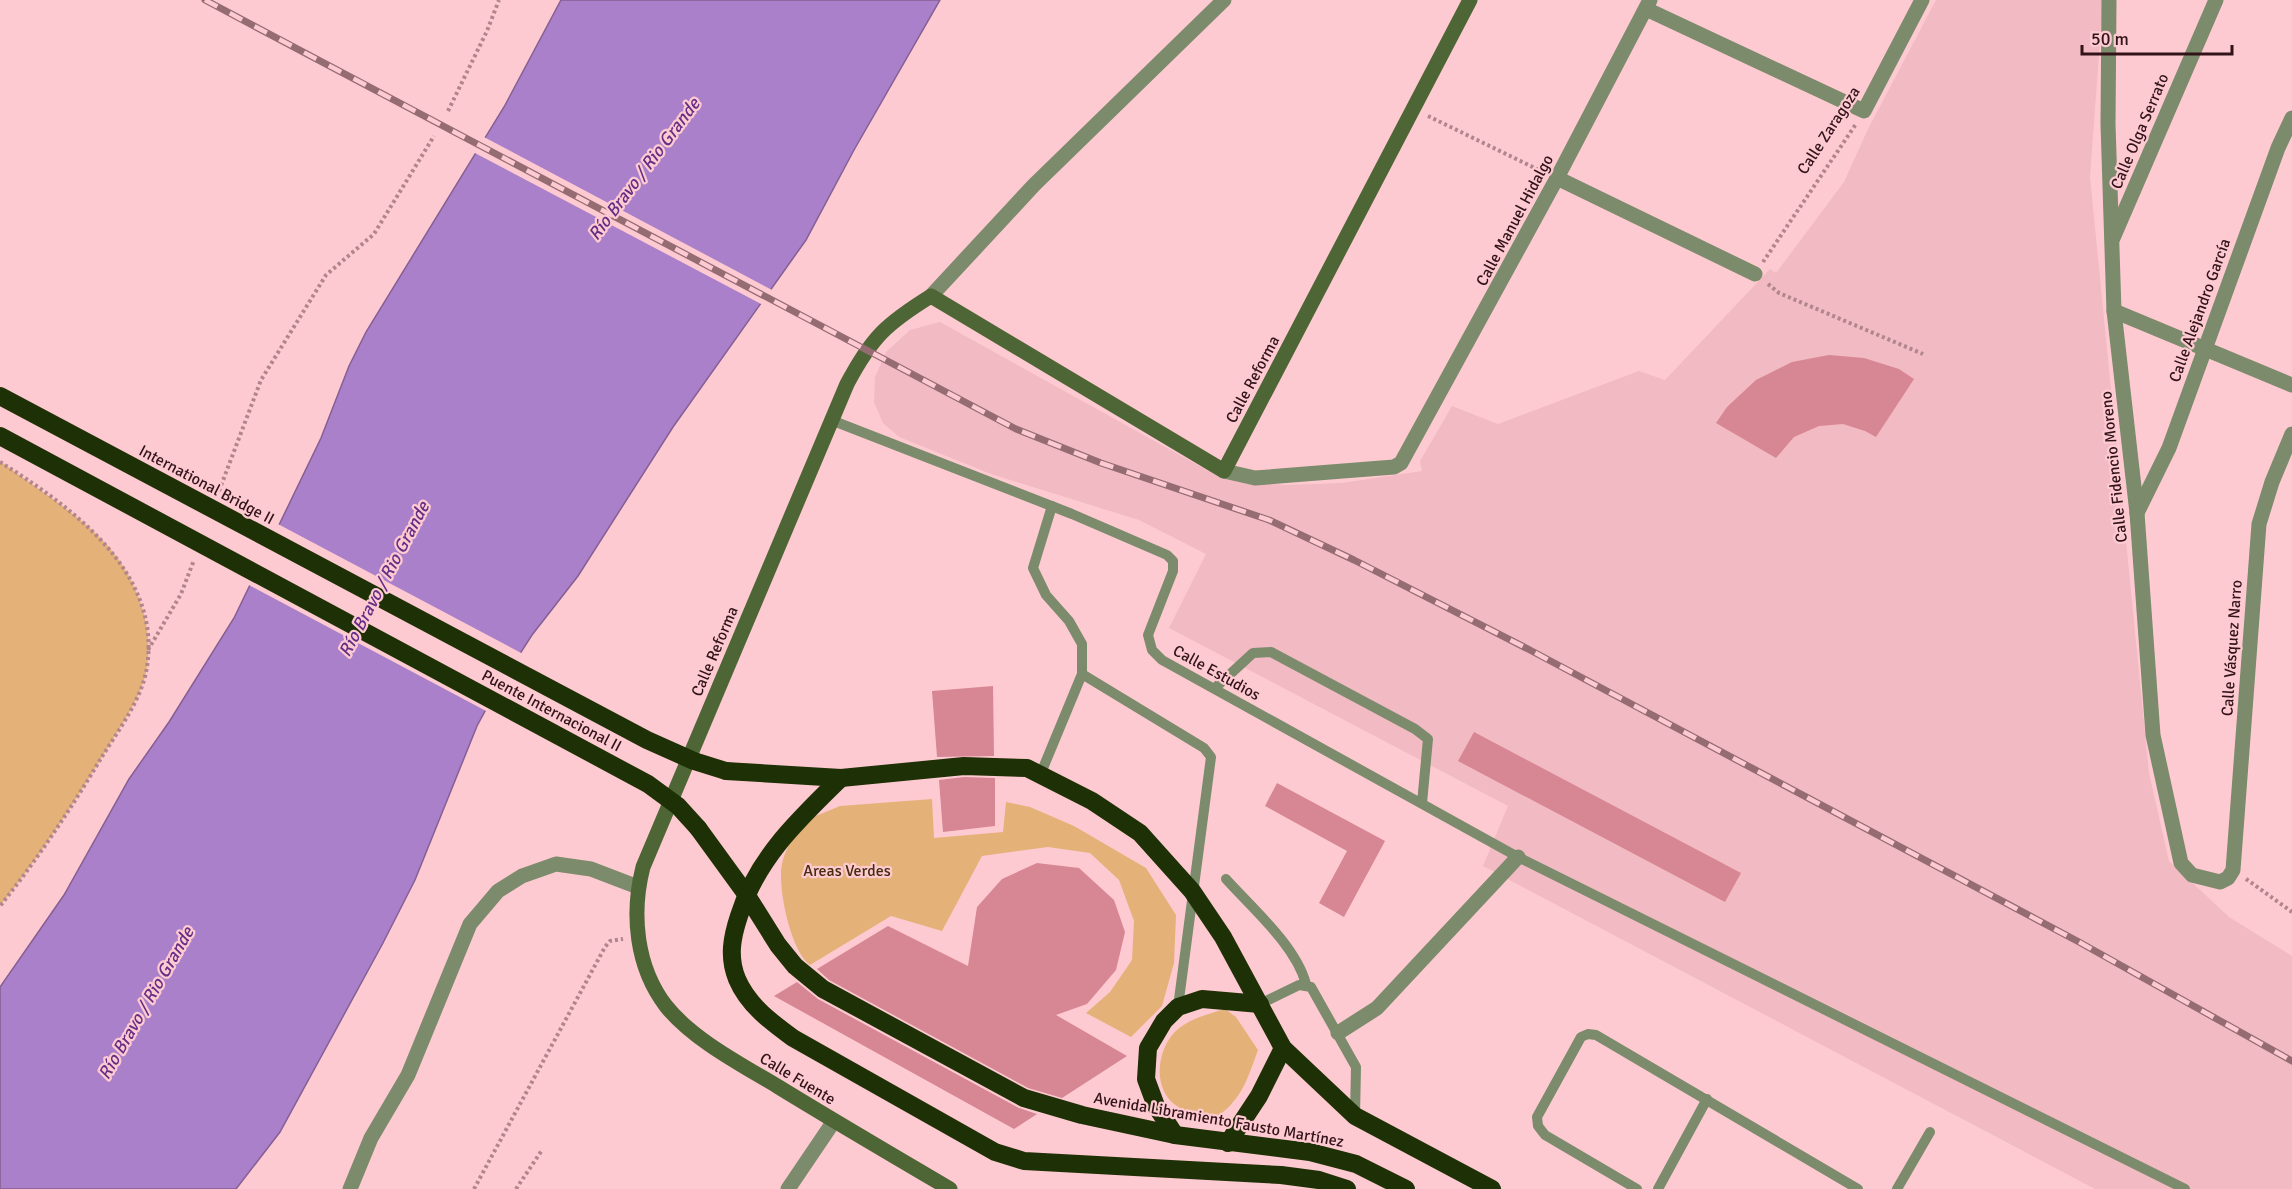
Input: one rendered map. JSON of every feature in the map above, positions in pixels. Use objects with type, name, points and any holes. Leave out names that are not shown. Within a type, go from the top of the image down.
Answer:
[{"type":"highway","name":"International Bridge II","points":[[0,396],[396,607]]},
{"type":"highway","name":"Puente Internacional II","points":[[0,436],[648,783],[678,806],[698,828]]},
{"type":"highway","name":"Puente Internacional II","points":[[396,607],[647,740],[694,761],[726,771]]},
{"type":"highway","name":"Avenida Libramiento Fausto Martínez","points":[[726,771],[841,778],[964,766],[1027,768],[1041,773],[1092,801],[1140,833],[1192,891],[1223,937],[1283,1048],[1355,1116],[1492,1189]]},
{"type":"highway","points":[[841,778],[794,824],[766,858],[746,894],[731,940],[732,959],[737,978],[750,1000],[767,1019],[802,1043],[995,1152],[1024,1161],[1055,1165],[1281,1175],[1319,1180],[1347,1189]]},
{"type":"highway","name":"Avenida Libramiento Fausto Martínez","points":[[698,828],[746,894],[778,945],[795,966],[833,995],[1024,1098],[1082,1115],[1175,1135],[1310,1152],[1356,1164],[1406,1189]]},
{"type":"highway","points":[[1175,1135],[1156,1106],[1146,1079],[1148,1048],[1164,1021],[1178,1007],[1202,999],[1260,1004]]},
{"type":"highway","points":[[1228,1143],[1259,1096],[1283,1048]]},
{"type":"street","points":[[1224,0],[1035,185],[931,296],[1224,471]]},
{"type":"street","name":"Calle Reforma","points":[[1224,471],[1470,0]]},
{"type":"street","name":"Calle Zaragoza","points":[[1864,111],[1922,0]]},
{"type":"street","name":"Calle Fidencio Moreno","points":[[2109,0],[2107,24],[2110,244],[2114,311],[2137,513],[2154,735],[2181,863],[2192,875],[2220,882],[2228,878],[2233,870]]},
{"type":"street","points":[[2107,24],[2118,0]]},
{"type":"street","name":"Calle Olga Serrato","points":[[2110,244],[2216,0]]},
{"type":"street","points":[[1648,4],[1864,111]]},
{"type":"street","name":"Calle Manuel Hidalgo","points":[[1224,471],[1255,478],[1383,468],[1394,467],[1406,455],[1557,178],[1648,4]]},
{"type":"street","name":"Calle Alejandro García","points":[[2137,513],[2169,448],[2278,148],[2292,118]]},
{"type":"street","points":[[1557,178],[1755,274]]},
{"type":"street","name":"Calle Reforma","points":[[647,974],[638,939],[638,887],[648,856],[831,420],[865,350],[883,328],[931,296]]},
{"type":"street","points":[[2114,311],[2292,385]]},
{"type":"street","name":"Calle Vásquez Narro","points":[[2233,870],[2259,524],[2272,482],[2292,434]]},
{"type":"street","points":[[1338,1033],[1377,1008],[1518,857]]},
{"type":"street","points":[[350,1189],[371,1138],[408,1075],[470,924],[498,891],[522,876],[556,864],[591,869],[638,887]]},
{"type":"street","name":"Calle Fuente","points":[[647,974],[667,1007],[702,1038],[945,1188]]},
{"type":"street","points":[[788,1189],[834,1121]]},
{"type":"lane","name":"Calle Estudios","points":[[831,420],[1053,506],[1167,555],[1173,561],[1173,571],[1148,635],[1152,650],[1162,660],[1518,857],[2185,1189]]},
{"type":"lane","points":[[1041,773],[1082,674],[1082,645],[1069,621],[1046,595],[1033,568],[1053,506]]},
{"type":"lane","points":[[1215,688],[1253,653],[1270,652],[1415,729],[1428,739],[1422,803]]},
{"type":"lane","points":[[1082,674],[1204,748],[1211,757],[1178,1007]]},
{"type":"lane","points":[[1226,879],[1292,953],[1301,968],[1306,984],[1311,987],[1338,1033],[1357,1074],[1355,1116]]},
{"type":"lane","points":[[1260,1004],[1306,984]]},
{"type":"lane","points":[[1637,1189],[1545,1135],[1538,1126],[1537,1117],[1581,1037],[1588,1034],[1596,1035],[1858,1189]]},
{"type":"lane","points":[[1658,1189],[1707,1100]]},
{"type":"lane","points":[[1897,1189],[1930,1132]]},
{"type":"path","points":[[447,111],[487,31],[499,0]]},
{"type":"path","points":[[1414,109],[1557,178]]},
{"type":"path","name":"Calle Zaragoza","points":[[1755,274],[1864,111]]},
{"type":"path","points":[[234,450],[261,380],[326,275],[374,234],[434,136]]},
{"type":"path","points":[[1755,274],[1779,292],[1923,354]]},
{"type":"path","points":[[0,462],[66,507],[96,534],[119,560],[143,607],[149,630],[147,668],[132,707],[73,805],[0,906]]},
{"type":"path","points":[[2233,870],[2292,912]]},
{"type":"path","points":[[474,1189],[605,947],[615,939],[638,939]]},
{"type":"path","points":[[516,1189],[542,1150]]},
{"type":"shaded area","points":[[1936,0],[2103,0],[2090,177],[2149,773],[2169,861],[2229,917],[2292,956],[2292,1189],[2095,1189],[1483,866],[1508,806],[1169,628],[1206,554],[1139,520],[991,474],[899,437],[883,423],[874,402],[875,377],[886,352],[910,330],[940,322],[1214,474],[1245,481],[1285,485],[1342,483],[1422,471],[1420,461],[1452,406],[1498,424],[1639,371],[1665,380],[1770,269],[1776,273],[1844,182],[1868,129]]},
{"type":"green space","points":[[0,461],[80,519],[119,560],[139,597],[146,625],[148,653],[142,687],[127,717],[58,827],[0,906]]},
{"type":"green space","name":"Areas Verdes","points":[[932,799],[934,838],[1003,832],[1006,802],[1030,807],[1074,826],[1146,868],[1176,915],[1174,963],[1162,1006],[1131,1037],[1086,1013],[1110,992],[1132,960],[1134,921],[1119,880],[1090,853],[1048,847],[982,856],[942,931],[891,916],[810,965],[803,958],[791,933],[787,918],[781,874],[785,854],[801,822],[840,806]]},
{"type":"green space","points":[[1225,1009],[1236,1017],[1258,1050],[1247,1080],[1237,1097],[1214,1119],[1188,1112],[1174,1104],[1162,1087],[1160,1066],[1165,1046],[1178,1029],[1194,1019]]},
{"type":"water","name":"Río Bravo / Rio Grande","points":[[561,0],[940,0],[854,150],[806,240],[673,427],[578,576],[532,635],[496,691],[477,726],[415,880],[383,943],[280,1132],[236,1189],[0,1189],[0,987],[64,895],[129,779],[169,722],[234,618],[321,438],[349,366],[366,332],[504,107]]},
{"type":"pier","points":[[482,136],[774,291],[763,305],[473,152]]},
{"type":"pier","points":[[276,523],[523,654],[488,712],[247,584]]},
{"type":"building","points":[[1829,355],[1864,358],[1899,369],[1914,379],[1876,437],[1843,424],[1819,426],[1794,437],[1776,458],[1716,423],[1727,407],[1756,380],[1792,362]]},
{"type":"building","points":[[993,686],[994,756],[937,757],[932,691]]},
{"type":"building","points":[[1474,732],[1741,873],[1725,902],[1458,761]]},
{"type":"building","points":[[964,777],[995,778],[995,826],[943,832],[939,780]]},
{"type":"building","points":[[1277,783],[1385,841],[1344,917],[1319,903],[1347,851],[1265,806]]},
{"type":"building","points":[[1037,863],[1079,868],[1114,900],[1125,932],[1116,970],[1087,1004],[1056,1015],[1127,1056],[1062,1098],[1028,1088],[829,980],[817,969],[888,926],[968,966],[977,907],[1002,879]]},
{"type":"building","points":[[797,982],[818,999],[1019,1108],[1037,1114],[1014,1129],[774,996]]},
{"type":"railway","points":[[205,0],[1016,429],[1101,463],[1269,520],[1354,560],[1528,649],[2079,942],[2292,1061]]}]
